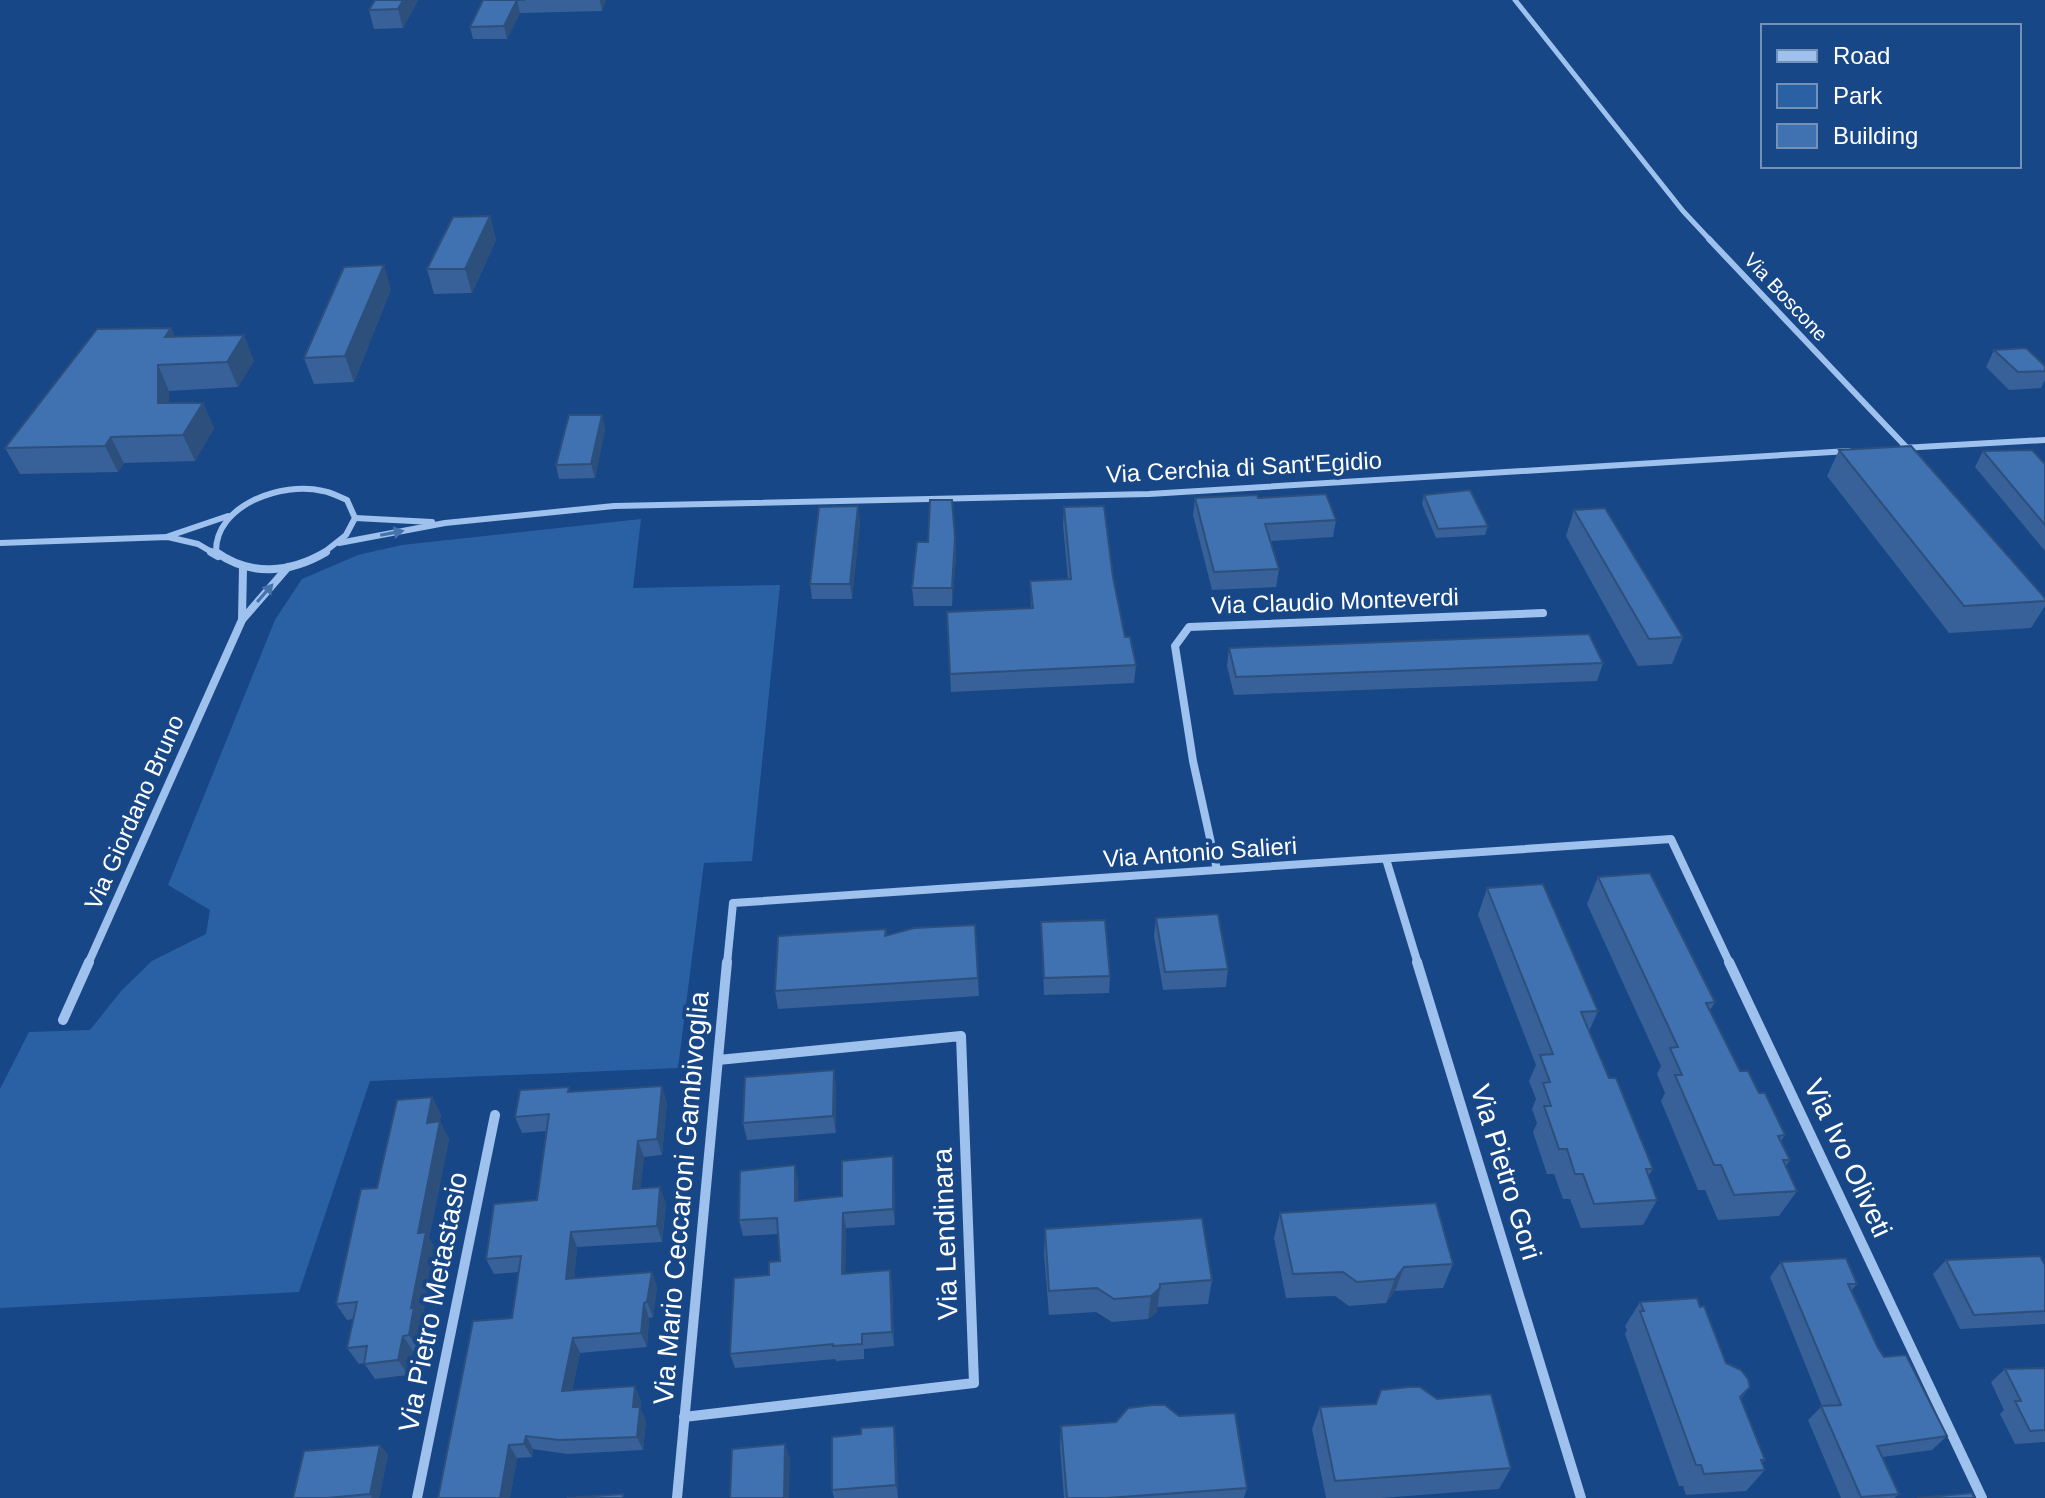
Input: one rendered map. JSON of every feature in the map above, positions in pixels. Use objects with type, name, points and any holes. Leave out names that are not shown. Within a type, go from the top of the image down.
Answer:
[{"type":"street","name":"Via Boscone","points":[[1515,0],[1683,211],[1917,459]]},
{"type":"street","points":[[1891,449],[2045,440]]},
{"type":"street","name":"Via Cerchia di Sant'Egidio","points":[[339,543],[445,523],[614,506],[1149,494],[1860,451]]},
{"type":"street","points":[[0,543],[168,537],[198,544],[225,561],[243,568],[288,567],[316,557],[339,543],[350,531],[355,518],[347,500],[336,494],[308,489],[270,495],[248,503],[219,527],[214,540],[216,552],[225,561]]},
{"type":"street","points":[[168,537],[230,515]]},
{"type":"street","name":"Via Cerchia di Sant'Egidio","points":[[355,518],[445,523]]},
{"type":"street","name":"Via Giordano Bruno","points":[[63,1020],[242,620],[288,567]]},
{"type":"street","name":"Via Giordano Bruno","points":[[242,620],[243,568]]},
{"type":"street","name":"Via Claudio Monteverdi","points":[[1217,870],[1193,761],[1175,646],[1189,627],[1543,613]]},
{"type":"street","name":"Via Antonio Salieri","points":[[733,903],[1671,839]]},
{"type":"street","name":"Via Ivo Oliveti","points":[[1671,839],[1982,1498]]},
{"type":"street","name":"Via Pietro Gori","points":[[1386,859],[1581,1498]]},
{"type":"street","name":"Via Mario Ceccaroni Gambivoglia","points":[[677,1498],[733,903]]},
{"type":"street","name":"Via Lendinara","points":[[684,1417],[974,1383],[961,1036],[718,1060]]},
{"type":"street","name":"Via Pietro Metastasio","points":[[417,1498],[495,1115]]},
{"type":"green space","points":[[641,519],[633,588],[780,585],[752,861],[704,863],[678,1068],[370,1081],[299,1292],[0,1308],[0,1089],[29,1032],[90,1030],[122,990],[152,961],[206,934],[210,910],[168,885],[275,620],[302,579],[358,555],[402,545]]},
{"type":"building","points":[[375,0],[403,0],[398,9],[369,10]]},
{"type":"building","points":[[483,0],[517,0],[504,26],[470,27]]},
{"type":"building","points":[[490,216],[465,269],[427,269],[453,217]]},
{"type":"building","points":[[384,265],[345,356],[304,358],[344,267]]},
{"type":"building","points":[[171,328],[165,337],[244,335],[227,362],[158,365],[158,403],[203,403],[183,435],[111,437],[105,446],[5,448],[97,329]]},
{"type":"building","points":[[2026,348],[2045,366],[2045,371],[2018,372],[1994,350]]},
{"type":"building","points":[[569,415],[602,415],[591,464],[556,465]]},
{"type":"building","points":[[1911,446],[2045,601],[1964,606],[1839,450]]},
{"type":"building","points":[[2032,450],[2045,464],[2045,525],[1983,451]]},
{"type":"building","points":[[1470,490],[1488,526],[1438,529],[1424,495]]},
{"type":"building","points":[[1326,494],[1336,520],[1265,524],[1279,569],[1214,572],[1195,498]]},
{"type":"building","points":[[930,500],[952,500],[955,538],[952,588],[912,588],[917,542],[928,542]]},
{"type":"building","points":[[858,506],[850,584],[810,584],[819,507]]},
{"type":"building","points":[[1104,506],[1125,637],[1130,637],[1136,665],[950,674],[947,612],[1033,608],[1030,581],[1071,579],[1064,507]]},
{"type":"building","points":[[1605,508],[1683,637],[1649,639],[1574,510]]},
{"type":"building","points":[[1589,634],[1603,663],[1236,677],[1229,648]]},
{"type":"building","points":[[1650,873],[1715,1002],[1706,1003],[1740,1071],[1748,1071],[1759,1093],[1765,1093],[1785,1135],[1778,1136],[1790,1160],[1783,1160],[1797,1191],[1734,1195],[1721,1165],[1714,1165],[1675,1075],[1682,1075],[1670,1048],[1678,1047],[1598,877]]},
{"type":"building","points":[[1543,884],[1598,1011],[1581,1012],[1609,1078],[1616,1078],[1653,1169],[1646,1169],[1657,1200],[1594,1204],[1583,1174],[1575,1174],[1567,1149],[1559,1149],[1544,1106],[1551,1106],[1543,1083],[1550,1082],[1540,1055],[1553,1054],[1487,888]]},
{"type":"building","points":[[1218,914],[1228,969],[1165,972],[1156,918]]},
{"type":"building","points":[[1105,920],[1110,976],[1044,978],[1041,922]]},
{"type":"building","points":[[975,925],[978,978],[775,991],[778,936],[886,929],[885,936],[914,928]]},
{"type":"building","points":[[834,1070],[833,1116],[743,1123],[745,1077]]},
{"type":"building","points":[[662,1086],[657,1139],[638,1141],[633,1189],[660,1187],[657,1226],[571,1232],[566,1279],[652,1272],[641,1333],[573,1338],[562,1391],[635,1386],[633,1407],[640,1407],[637,1437],[559,1440],[526,1436],[524,1444],[509,1445],[500,1498],[438,1498],[473,1321],[512,1318],[521,1256],[486,1259],[494,1204],[537,1200],[549,1114],[515,1117],[520,1090],[569,1087],[568,1092]]},
{"type":"building","points":[[432,1097],[427,1123],[440,1121],[418,1233],[426,1232],[411,1308],[414,1307],[409,1335],[403,1336],[398,1360],[364,1364],[367,1346],[347,1348],[357,1302],[336,1304],[361,1189],[377,1188],[397,1100]]},
{"type":"building","points":[[893,1156],[893,1209],[843,1213],[842,1274],[890,1270],[892,1332],[862,1334],[862,1344],[730,1354],[734,1278],[769,1275],[769,1262],[780,1261],[777,1218],[739,1220],[740,1171],[795,1165],[795,1201],[842,1196],[842,1161]]},
{"type":"building","points":[[1436,1203],[1453,1264],[1404,1267],[1395,1279],[1357,1282],[1343,1272],[1293,1274],[1280,1213]]},
{"type":"building","points":[[1202,1218],[1212,1280],[1160,1284],[1151,1296],[1114,1299],[1097,1288],[1049,1291],[1045,1229]]},
{"type":"building","points":[[2040,1256],[2045,1265],[2045,1311],[1974,1315],[1946,1260]]},
{"type":"building","points":[[1846,1258],[1857,1284],[1848,1284],[1878,1348],[1884,1357],[1906,1355],[1947,1436],[1877,1446],[1899,1494],[1861,1497],[1821,1406],[1841,1405],[1781,1262]]},
{"type":"building","points":[[1697,1298],[1700,1307],[1704,1306],[1726,1363],[1741,1370],[1748,1379],[1750,1387],[1740,1397],[1765,1460],[1761,1460],[1765,1470],[1704,1474],[1701,1465],[1696,1465],[1640,1311],[1644,1311],[1640,1302]]},
{"type":"building","points":[[2045,1368],[2045,1430],[2030,1431],[2015,1401],[2021,1401],[2005,1369]]},
{"type":"building","points":[[1420,1387],[1437,1399],[1491,1394],[1511,1468],[1335,1481],[1320,1407],[1376,1404],[1381,1390]]},
{"type":"building","points":[[1165,1405],[1179,1416],[1235,1413],[1247,1488],[1067,1498],[1061,1426],[1116,1422],[1128,1408]]},
{"type":"building","points":[[894,1426],[896,1485],[832,1490],[832,1437],[861,1434],[861,1428]]},
{"type":"building","points":[[785,1444],[784,1498],[730,1498],[732,1449]]},
{"type":"building","points":[[380,1445],[370,1494],[293,1498],[304,1451]]},
{"type":"building","points":[[1972,1493],[1974,1498],[1917,1498]]},
{"type":"building","points":[[623,1494],[623,1498],[567,1498]]}]
